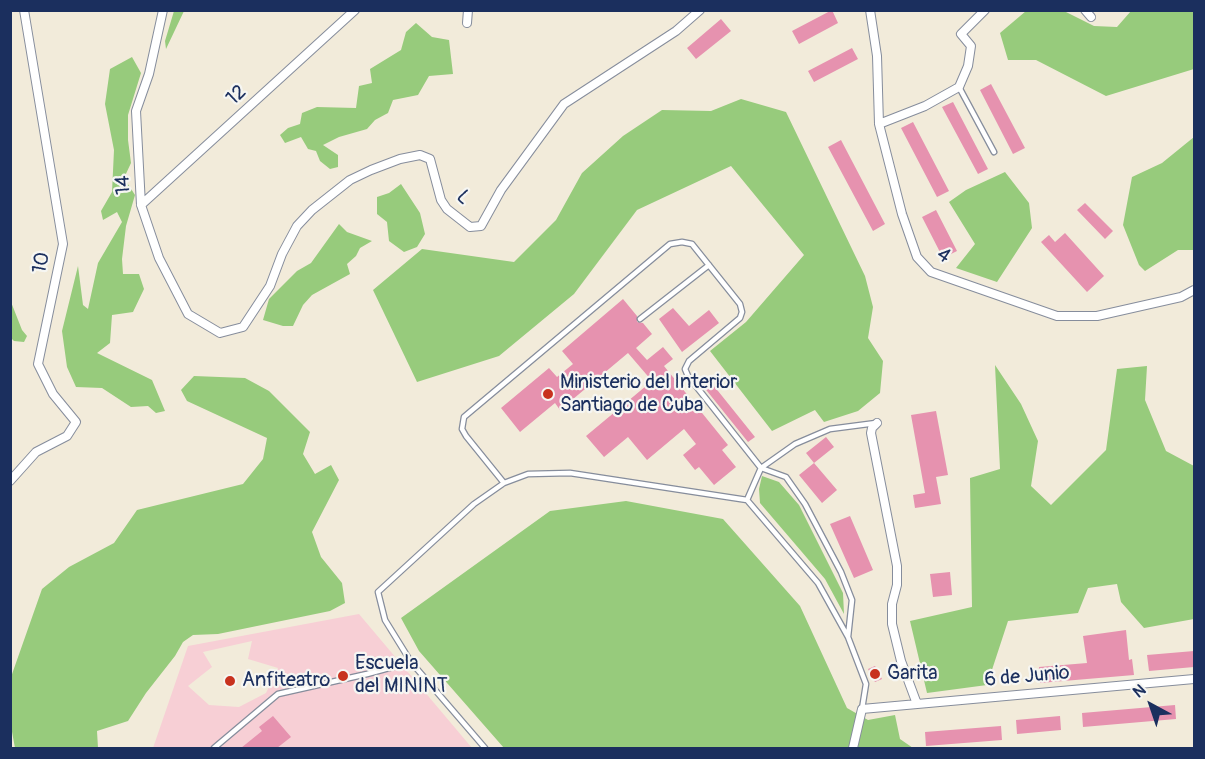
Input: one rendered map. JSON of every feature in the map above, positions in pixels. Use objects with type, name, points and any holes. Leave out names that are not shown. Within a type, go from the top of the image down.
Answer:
[{"type":"street","name":"10","points":[[10,480],[36,452],[67,436],[76,422],[53,394],[38,364],[63,244],[24,10]]},
{"type":"street","name":"14","points":[[163,10],[149,74],[136,111],[141,205],[159,258],[188,314],[220,333]]},
{"type":"street","name":"12","points":[[141,205],[355,10]]},
{"type":"street","points":[[467,22],[468,10]]},
{"type":"street","name":"L","points":[[220,333],[243,327],[270,286],[282,254],[297,226],[312,210],[350,180],[371,170],[420,155],[430,159],[441,200],[447,209],[470,227],[480,226],[501,190],[564,105],[676,31],[700,10]]},
{"type":"street","name":"4","points":[[870,10],[877,56],[879,124],[902,214],[917,257],[931,272],[1057,316],[1096,316],[1182,297],[1194,291]]},
{"type":"street","points":[[879,124],[925,106],[959,87],[968,66],[971,46],[961,34],[985,10]]},
{"type":"street","points":[[877,423],[871,433],[897,566],[892,624],[917,704]]},
{"type":"street","name":"6 de Junio","points":[[862,709],[1194,679]]},
{"type":"street","points":[[853,748],[862,709]]},
{"type":"lane","points":[[959,87],[994,152]]},
{"type":"lane","points":[[504,483],[466,436],[462,429],[464,417],[670,244],[682,242],[692,244],[740,304],[742,312],[740,318],[689,361],[685,369],[688,376],[761,468],[786,477],[805,504],[841,572],[852,600],[848,637]]},
{"type":"lane","points":[[640,319],[709,265]]},
{"type":"lane","points":[[747,500],[761,468],[795,444],[830,429],[877,423]]},
{"type":"lane","points":[[485,748],[411,662],[386,620],[378,592],[474,504],[504,483],[528,474],[570,473],[747,500],[818,583],[848,637],[866,684],[862,709]]},
{"type":"lane","points":[[214,748],[278,694],[411,662]]},
{"type":"shaded area","name":"Escuela del MININT","points":[[359,614],[472,748],[153,748],[188,646]],"holes":[[[252,641],[248,659],[278,668],[266,693],[239,707],[209,705],[188,686],[212,667],[203,652]]]},
{"type":"green space","points":[[174,11],[184,11],[166,49],[165,41]]},
{"type":"green space","points":[[1026,11],[1064,11],[1094,26],[1117,27],[1131,11],[1194,11],[1194,69],[1106,96],[1036,60],[1008,60],[1000,33]]},
{"type":"green space","points":[[416,23],[432,37],[449,40],[453,74],[429,76],[418,95],[393,100],[388,113],[375,120],[367,129],[339,137],[323,145],[338,155],[338,167],[330,169],[320,161],[316,151],[308,149],[301,137],[285,143],[280,135],[288,128],[300,124],[302,113],[317,107],[356,108],[359,86],[372,83],[370,69],[401,50],[406,32]]},
{"type":"green space","points":[[132,57],[141,73],[128,115],[131,163],[124,178],[135,195],[126,226],[122,259],[123,274],[139,274],[144,289],[133,312],[112,315],[110,343],[97,353],[152,380],[165,411],[156,413],[148,406],[131,407],[102,388],[76,387],[67,367],[62,331],[78,266],[83,305],[88,309],[98,263],[122,222],[117,212],[103,220],[101,211],[112,192],[114,150],[105,104],[110,69]]},
{"type":"green space","points":[[741,99],[786,112],[865,276],[873,307],[868,338],[883,361],[880,393],[858,411],[824,422],[815,410],[772,431],[710,351],[746,322],[804,255],[731,166],[637,210],[574,294],[499,356],[417,382],[373,290],[422,249],[514,262],[556,220],[582,173],[623,136],[662,110],[711,111]]},
{"type":"green space","points":[[1194,137],[1194,250],[1178,250],[1145,271],[1139,265],[1123,225],[1132,177],[1162,163]]},
{"type":"green space","points":[[1005,172],[1029,203],[1032,228],[997,282],[956,268],[975,244],[949,202],[966,190]]},
{"type":"green space","points":[[401,184],[420,213],[425,234],[417,247],[404,252],[389,241],[387,222],[377,214],[377,197],[389,193]]},
{"type":"green space","points":[[339,224],[347,232],[372,241],[360,248],[356,256],[347,264],[350,274],[312,295],[303,305],[293,326],[283,326],[263,320],[269,299],[297,271],[311,263]]},
{"type":"green space","points":[[11,302],[22,330],[27,336],[24,342],[14,341],[11,338]]},
{"type":"green space","points":[[995,365],[1021,404],[1038,441],[1031,486],[1051,505],[1106,450],[1117,369],[1147,366],[1145,400],[1166,451],[1194,466],[1194,619],[1144,628],[1121,602],[1117,584],[1088,588],[1078,613],[1008,621],[987,685],[927,693],[910,621],[972,607],[970,478],[1000,469]]},
{"type":"green space","points":[[194,376],[245,378],[269,391],[310,432],[303,454],[315,474],[331,465],[339,480],[312,532],[321,557],[342,583],[345,603],[330,611],[218,634],[193,635],[183,642],[128,721],[97,731],[98,748],[15,748],[10,721],[11,677],[42,589],[69,567],[114,543],[137,510],[243,484],[263,459],[267,438],[187,401],[181,390]]},
{"type":"green space","points":[[762,476],[779,482],[799,505],[843,593],[844,614],[825,579],[760,503],[759,489]]},
{"type":"green space","points":[[626,501],[723,519],[800,606],[847,708],[868,720],[895,715],[900,739],[913,748],[504,748],[419,651],[401,618],[550,511]]},
{"type":"building","points":[[832,10],[838,23],[799,44],[792,31]]},
{"type":"building","points":[[721,19],[731,31],[696,59],[687,48]]},
{"type":"building","points":[[852,48],[858,59],[814,82],[808,71]]},
{"type":"building","points":[[991,84],[1025,148],[1013,154],[980,90]]},
{"type":"building","points":[[953,102],[988,169],[978,174],[942,107]]},
{"type":"building","points":[[913,122],[949,191],[937,197],[901,128]]},
{"type":"building","points":[[841,140],[885,224],[873,231],[828,147]]},
{"type":"building","points":[[1085,203],[1113,231],[1105,239],[1077,210]]},
{"type":"building","points":[[936,210],[957,251],[943,258],[922,217]]},
{"type":"building","points":[[1065,233],[1104,276],[1087,292],[1041,242],[1049,235],[1055,242]]},
{"type":"building","name":"Ministerio del Interior Santiago de Cuba","points":[[623,299],[637,316],[637,322],[643,323],[652,334],[636,348],[647,360],[663,347],[673,359],[664,366],[728,445],[722,450],[736,467],[714,485],[699,467],[695,470],[683,455],[696,444],[684,429],[647,460],[628,437],[604,457],[586,436],[652,381],[628,353],[560,410],[555,403],[520,432],[501,408],[549,368],[557,377],[573,364],[562,351]]},
{"type":"building","points":[[673,308],[689,326],[709,310],[719,323],[682,352],[659,319]]},
{"type":"building","points":[[710,381],[755,437],[748,442],[703,386]]},
{"type":"building","points":[[936,411],[948,475],[936,477],[941,504],[915,508],[913,495],[925,493],[911,415]]},
{"type":"building","points":[[826,437],[834,447],[814,463],[806,453]]},
{"type":"building","points":[[814,463],[837,490],[822,503],[799,475]]},
{"type":"building","points":[[850,516],[873,570],[854,578],[830,524]]},
{"type":"building","points":[[950,572],[952,595],[933,597],[930,574]]},
{"type":"building","points":[[1126,630],[1129,660],[1132,659],[1134,675],[1040,683],[1039,667],[1087,663],[1083,636]]},
{"type":"building","points":[[1194,651],[1194,667],[1149,671],[1147,655]]},
{"type":"building","name":"Garita","points":[[875,666],[882,679],[875,682],[868,669]]},
{"type":"building","points":[[1175,705],[1176,719],[1083,727],[1082,713]]},
{"type":"building","points":[[273,716],[291,737],[277,748],[241,748],[262,731],[259,727]]},
{"type":"building","points":[[1060,716],[1061,730],[1017,734],[1016,720]]},
{"type":"building","points":[[1001,726],[1002,740],[926,746],[925,732]]},
{"type":"place","name":"Ministerio del Interior Santiago de Cuba","points":[[548,394]]},
{"type":"place","name":"Garita","points":[[875,674]]},
{"type":"place","name":"Escuela del MININT","points":[[343,676]]},
{"type":"place","name":"Anfiteatro","points":[[230,681]]}]
